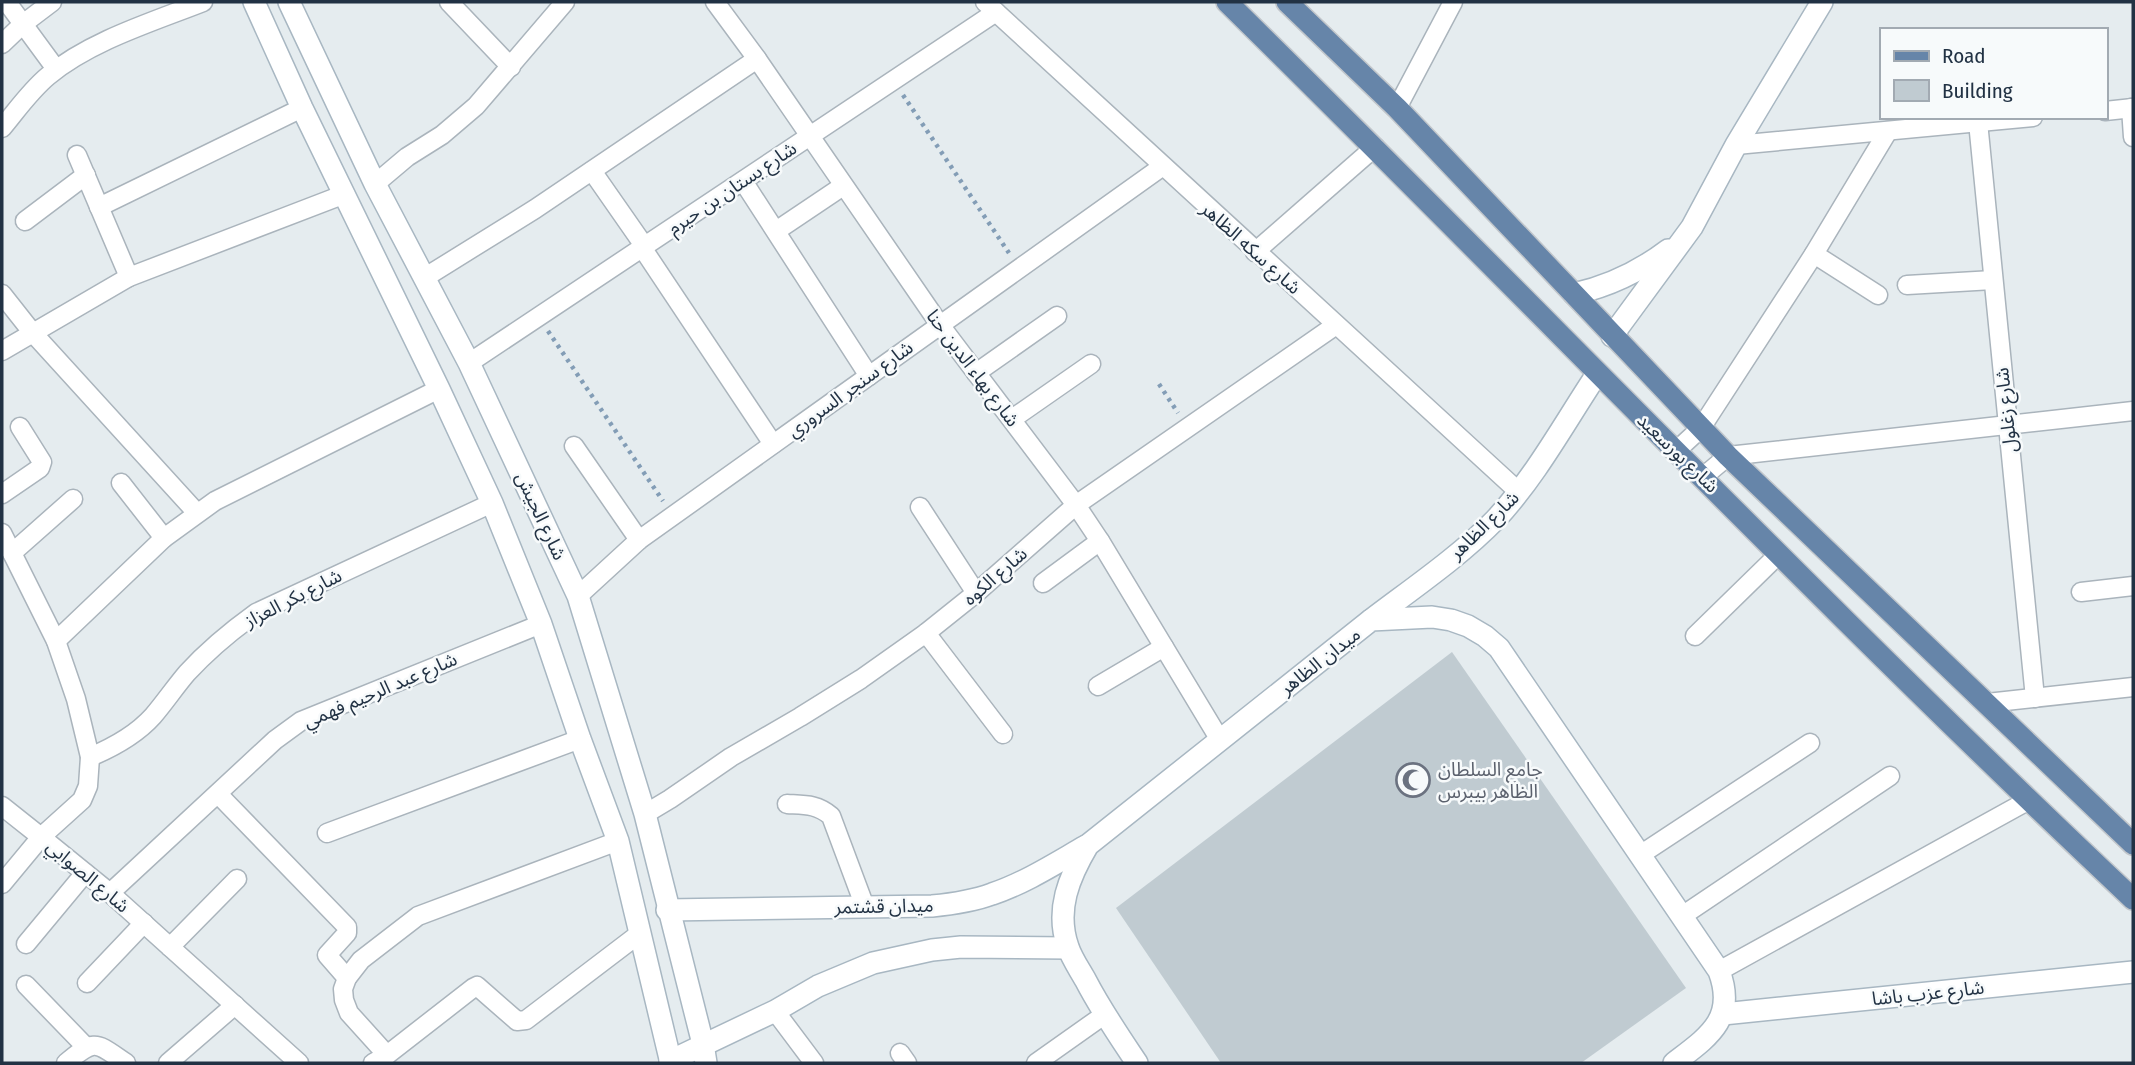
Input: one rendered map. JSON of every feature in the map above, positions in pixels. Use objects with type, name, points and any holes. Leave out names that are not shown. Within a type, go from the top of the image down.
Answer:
[{"type":"main road","name":"شارع الجيش","points":[[254,2],[302,108],[492,503],[541,624],[618,841],[670,1062]]},
{"type":"main road","name":"شارع الجيش","points":[[289,2],[375,184],[469,363],[578,596],[645,814],[704,1054]]},
{"type":"main road","name":"شارع بورسعيد","points":[[1227,2],[1375,147],[1675,452],[2133,899]]},
{"type":"main road","name":"شارع بورسعيد","points":[[1287,2],[1397,108],[1728,456],[2133,844]]},
{"type":"main road","points":[[1612,336],[1692,227],[1736,145],[1822,2]]},
{"type":"main road","points":[[1574,293],[1600,288],[1626,277],[1650,263],[1692,227]]},
{"type":"main road","name":"شارع الظاهر","points":[[1371,620],[1470,544],[1519,492],[1597,373]]},
{"type":"main road","name":"ميدان الظاهر","points":[[1137,1063],[1104,1014],[1069,948],[1063,927],[1063,905],[1068,884],[1088,845],[1371,620],[1432,617],[1451,620],[1468,626],[1499,648],[1719,971],[1726,1000],[1723,1014]]},
{"type":"main road","name":"ميدان قشتمر","points":[[667,910],[932,906],[963,902],[1020,882],[1088,845]]},
{"type":"main road","points":[[670,1062],[704,1054],[818,986],[845,974],[902,956],[961,947],[1069,948]]},
{"type":"main road","name":"شارع عزب باشا","points":[[1723,1014],[2133,972]]},
{"type":"main road","points":[[1674,1063],[1706,1038],[1723,1014]]},
{"type":"street","points":[[2,44],[52,2]]},
{"type":"street","points":[[2,128],[34,89],[75,56],[203,2]]},
{"type":"street","points":[[449,2],[511,67]]},
{"type":"street","points":[[375,184],[407,157],[442,135],[476,106],[565,2]]},
{"type":"street","name":"شارع بهاء الدين حنا","points":[[715,2],[940,326],[1076,505],[1220,740]]},
{"type":"street","points":[[1397,108],[1453,2]]},
{"type":"street","points":[[9,5],[56,69]]},
{"type":"street","name":"شارع بستان بن حيرم","points":[[469,363],[893,79],[990,7]]},
{"type":"street","name":"شارع سكه الظاهر","points":[[990,7],[1519,492]]},
{"type":"street","points":[[424,278],[535,209],[757,59]]},
{"type":"street","points":[[99,207],[302,108]]},
{"type":"street","points":[[2107,111],[2132,108],[2133,137]]},
{"type":"street","points":[[1736,145],[2012,119]]},
{"type":"street","name":"شارع زغلول","points":[[1978,122],[2035,698]]},
{"type":"street","points":[[1675,452],[1701,429],[1814,254],[1888,131]]},
{"type":"street","points":[[1255,252],[1375,147]]},
{"type":"street","points":[[77,155],[129,277]]},
{"type":"street","name":"شارع سنجر السروري","points":[[578,596],[639,540],[1163,166]]},
{"type":"street","points":[[592,171],[773,444]]},
{"type":"street","points":[[25,221],[86,175]]},
{"type":"street","points":[[743,181],[869,376]]},
{"type":"street","points":[[776,231],[843,186]]},
{"type":"street","points":[[2,351],[129,277],[345,194]]},
{"type":"street","points":[[1814,254],[1878,295]]},
{"type":"street","points":[[1907,285],[1993,280]]},
{"type":"street","points":[[2,294],[32,332],[197,513]]},
{"type":"street","points":[[976,373],[1057,316]]},
{"type":"street","name":"شارع الكوه","points":[[645,814],[731,757],[861,679],[976,593],[1076,505],[1336,325]]},
{"type":"street","points":[[1012,419],[1091,364]]},
{"type":"street","points":[[56,641],[164,538],[215,501],[439,389]]},
{"type":"street","points":[[1703,477],[1728,456],[2133,411]]},
{"type":"street","points":[[2,495],[40,468],[42,462],[20,427]]},
{"type":"street","points":[[574,446],[639,540]]},
{"type":"street","points":[[121,483],[164,538]]},
{"type":"street","points":[[12,553],[73,499]]},
{"type":"street","name":"شارع بكر العزاز","points":[[90,757],[113,748],[133,734],[151,718],[207,652],[256,612],[492,503]]},
{"type":"street","points":[[919,507],[976,593]]},
{"type":"street","name":"شارع الصوابي","points":[[2,533],[56,641],[76,699],[90,757],[88,786],[82,800],[41,837],[110,893],[299,1063]]},
{"type":"street","points":[[1043,583],[1100,541]]},
{"type":"street","points":[[1695,636],[1779,554]]},
{"type":"street","points":[[2081,592],[2133,586]]},
{"type":"street","name":"شارع عبد الرحيم فهمي","points":[[110,893],[288,729],[313,715],[541,624]]},
{"type":"street","points":[[926,633],[1003,734]]},
{"type":"street","points":[[1098,686],[1164,647]]},
{"type":"street","points":[[1987,704],[2133,687]]},
{"type":"street","points":[[327,833],[580,740]]},
{"type":"street","points":[[1640,855],[1810,743]]},
{"type":"street","points":[[1682,916],[1891,776]]},
{"type":"street","points":[[218,794],[346,925],[347,933],[328,952],[327,957],[347,978]]},
{"type":"street","points":[[1719,971],[2029,800]]},
{"type":"street","points":[[787,804],[822,808],[831,816],[864,907]]},
{"type":"street","points":[[2,806],[41,837],[2,884]]},
{"type":"street","points":[[618,841],[418,916],[361,960],[347,978],[343,989],[344,1000],[349,1013],[380,1059],[477,986],[517,1021],[526,1020],[639,934]]},
{"type":"street","points":[[26,944],[85,873]]},
{"type":"street","points":[[170,947],[237,879]]},
{"type":"street","points":[[87,983],[144,923]]},
{"type":"street","points":[[26,985],[86,1047]]},
{"type":"street","points":[[167,1063],[235,1005]]},
{"type":"street","points":[[775,1012],[814,1063]]},
{"type":"street","points":[[1036,1063],[1104,1014]]},
{"type":"street","points":[[66,1063],[86,1047],[95,1044],[125,1063]]},
{"type":"path","points":[[893,79],[1019,269]]},
{"type":"path","points":[[538,316],[673,516]]},
{"type":"path","points":[[1159,384],[1188,428]]},
{"type":"building","name":"جامع السلطان الظاهر بيبرس","points":[[1452,652],[1686,988],[1581,1063],[1221,1063],[1116,908]]},
{"type":"place","name":"جامع السلطان الظاهر بيبرس","points":[[1413,780]]}]
